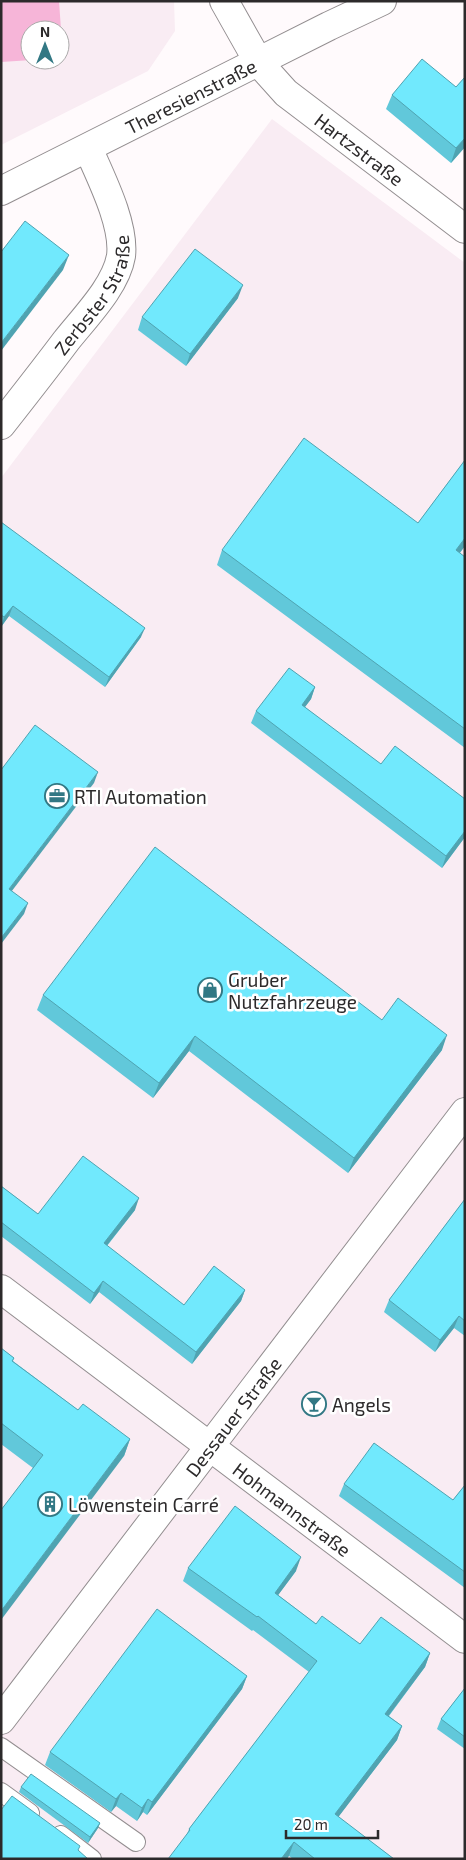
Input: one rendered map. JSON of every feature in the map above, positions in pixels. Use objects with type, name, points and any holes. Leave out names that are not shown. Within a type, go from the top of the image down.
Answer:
[{"type":"street","name":"Hartzstraße","points":[[224,1],[259,63],[286,93],[465,229]]},
{"type":"street","name":"Theresienstraße","points":[[1,191],[382,1]]},
{"type":"street","name":"Zerbster Straße","points":[[1,425],[99,299],[114,276],[121,255],[117,219],[88,148]]},
{"type":"street","name":"Dessauer Straße","points":[[1,1720],[465,1112]]},
{"type":"street","name":"Hohmannstraße","points":[[1,1289],[465,1638]]},
{"type":"lane","points":[[1,1746],[136,1842]]},
{"type":"lane","points":[[1,1792],[92,1859]]},
{"type":"shaded area","points":[[1,1],[174,1],[175,31],[148,71],[1,145]]},
{"type":"shaded area","points":[[1,1],[59,1],[60,20],[20,20],[20,61],[1,62]]},
{"type":"shaded area","points":[[272,119],[465,263],[465,1859],[1,1859],[1,478]]},
{"type":"building","points":[[422,59],[456,87],[465,77],[465,138],[456,148],[392,95]]},
{"type":"building","points":[[25,221],[69,255],[1,343],[1,252]]},
{"type":"building","points":[[195,249],[243,285],[190,354],[142,317]]},
{"type":"building","points":[[304,438],[418,523],[465,460],[465,538],[456,550],[465,557],[465,729],[222,550]]},
{"type":"building","points":[[1,522],[145,628],[109,677],[13,606],[4,617],[1,615]]},
{"type":"building","points":[[289,668],[315,687],[302,705],[381,764],[395,746],[465,799],[465,831],[446,856],[256,711]]},
{"type":"building","points":[[35,725],[98,772],[9,889],[28,903],[1,938],[1,770]]},
{"type":"building","points":[[155,847],[382,1020],[398,998],[447,1035],[354,1158],[195,1036],[159,1083],[43,995]]},
{"type":"building","points":[[83,1156],[139,1198],[104,1243],[184,1305],[214,1266],[245,1290],[196,1352],[103,1281],[94,1293],[1,1222],[1,1186],[38,1214]]},
{"type":"building","points":[[465,1199],[465,1321],[459,1316],[440,1340],[389,1300]]},
{"type":"building","name":"Löwenstein Carré","points":[[1,1348],[14,1358],[12,1361],[78,1410],[83,1404],[130,1439],[1,1611],[1,1510],[43,1455],[1,1423]]},
{"type":"building","points":[[374,1443],[453,1500],[465,1485],[465,1572],[344,1484]]},
{"type":"building","points":[[235,1506],[301,1557],[275,1593],[316,1624],[322,1616],[360,1644],[381,1617],[430,1653],[385,1714],[402,1726],[335,1814],[394,1859],[315,1859],[294,1842],[281,1859],[168,1859],[317,1661],[258,1616],[188,1568]]},
{"type":"building","points":[[157,1609],[247,1676],[152,1802],[148,1799],[142,1808],[121,1793],[116,1799],[50,1752]]},
{"type":"building","points":[[465,1688],[465,1737],[441,1719]]},
{"type":"building","points":[[31,1774],[100,1823],[90,1837],[21,1787]]},
{"type":"building","points":[[12,1796],[80,1846],[78,1850],[88,1859],[1,1859],[1,1810]]},
{"type":"place","name":"RTI Automation","points":[[57,796]]},
{"type":"place","name":"Gruber Nutzfahrzeuge","points":[[210,990]]},
{"type":"place","name":"Angels","points":[[314,1404]]},
{"type":"place","name":"Löwenstein Carré","points":[[50,1504]]}]
